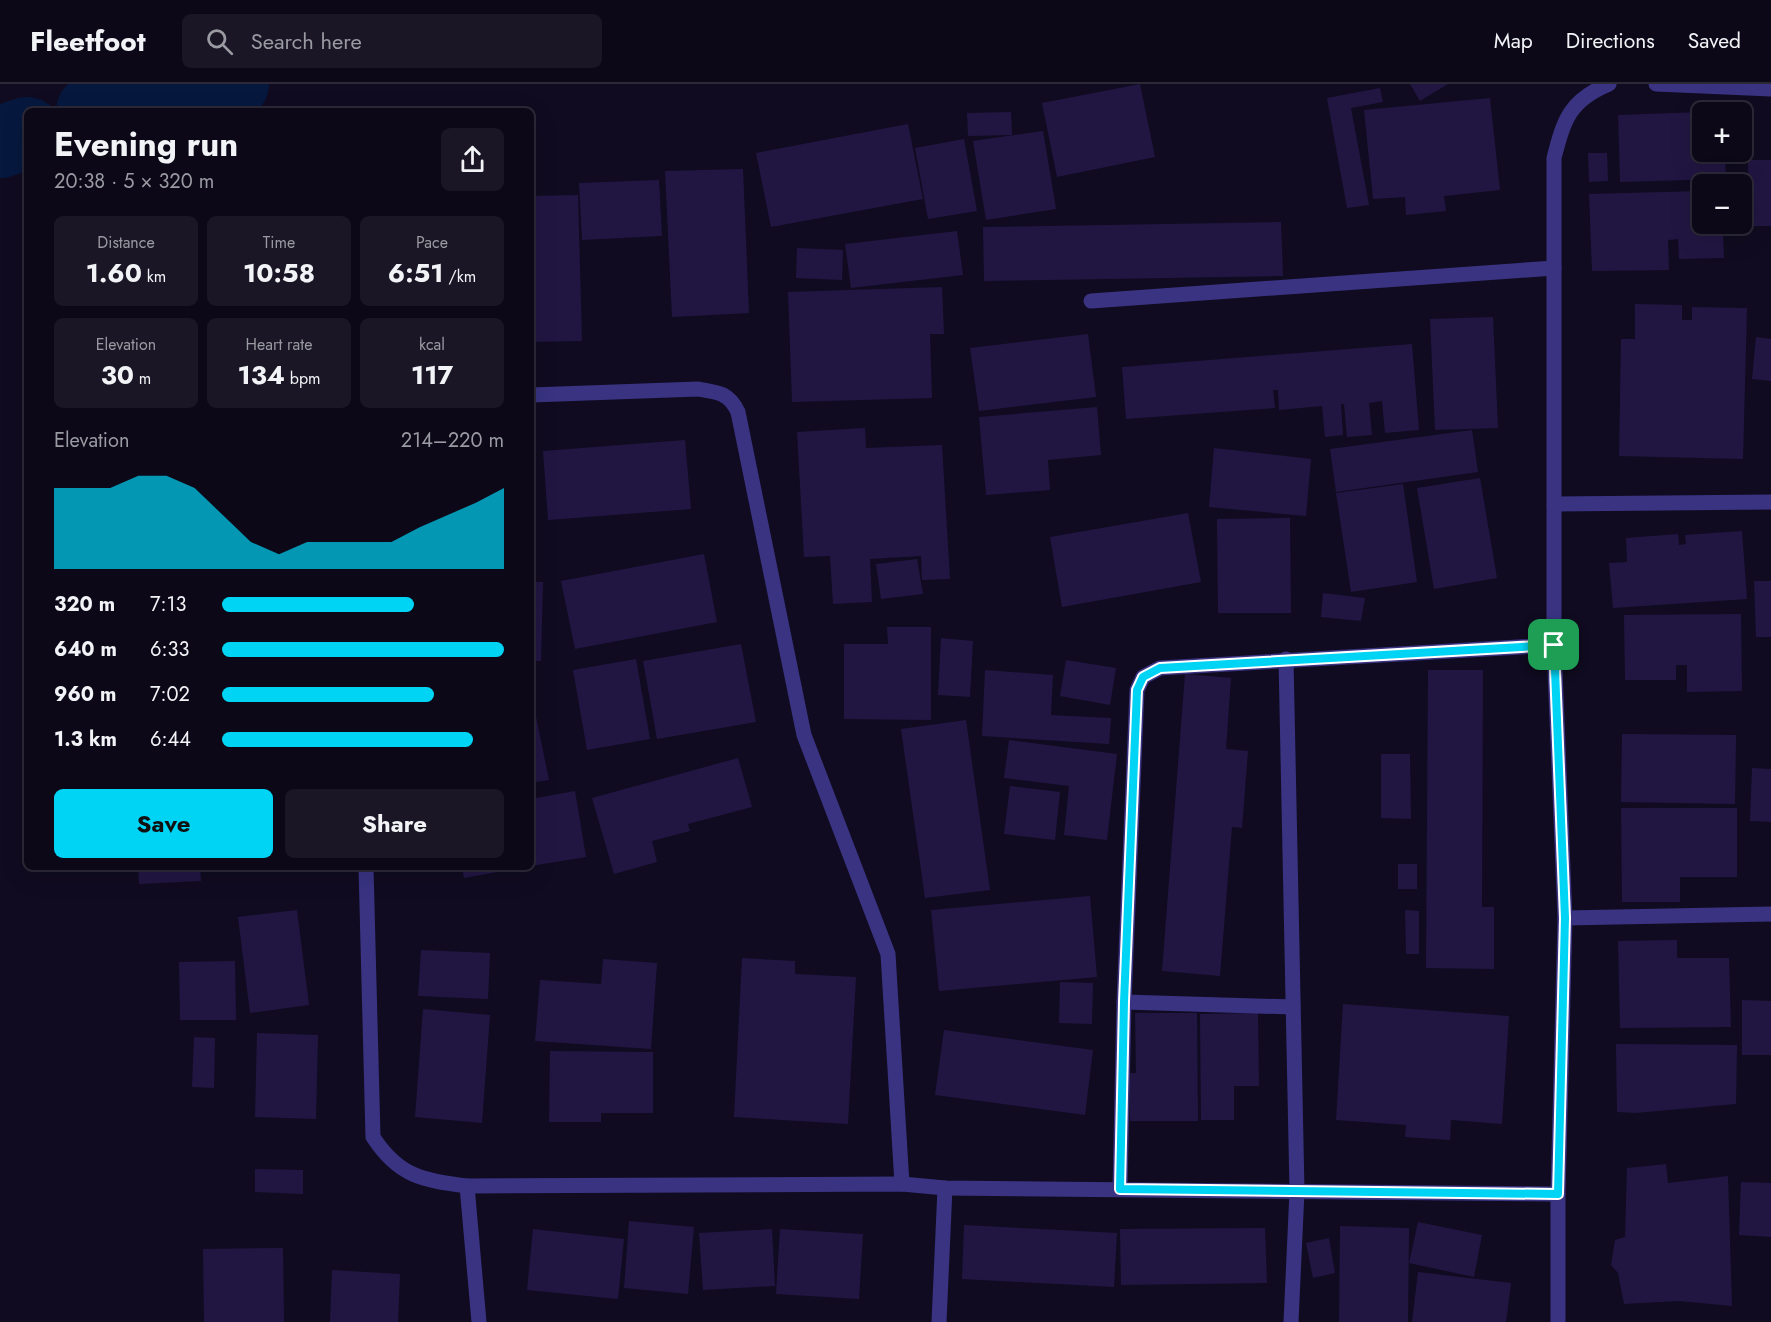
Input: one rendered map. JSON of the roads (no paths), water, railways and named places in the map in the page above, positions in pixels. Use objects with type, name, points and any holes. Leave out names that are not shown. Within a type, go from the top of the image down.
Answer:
[{"type":"street","points":[[1558,1322],[1558,1194],[1565,918],[1554,645],[1554,158],[1563,125],[1576,102],[1588,93],[1609,84]]},
{"type":"street","points":[[1656,84],[1771,89]]},
{"type":"street","points":[[1091,301],[1554,268]]},
{"type":"street","points":[[534,395],[698,389],[723,393],[732,400],[738,412],[804,735],[888,954],[902,1184]]},
{"type":"street","points":[[1554,504],[1771,502]]},
{"type":"street","points":[[1120,1189],[1124,1002],[1139,682],[1151,671],[1160,668],[1554,645]]},
{"type":"street","points":[[1286,659],[1297,1191],[1291,1322]]},
{"type":"street","points":[[366,870],[373,1137],[385,1156],[403,1171],[425,1181],[467,1186],[902,1184],[945,1188],[1558,1194]]},
{"type":"street","points":[[1565,918],[1771,914]]},
{"type":"street","points":[[1124,1002],[1293,1007]]},
{"type":"street","points":[[467,1186],[479,1322]]},
{"type":"street","points":[[939,1322],[945,1188]]},
{"type":"waterway","points":[[101,108],[132,98],[233,84]]},
{"type":"waterway","points":[[0,142],[24,134]]}]
